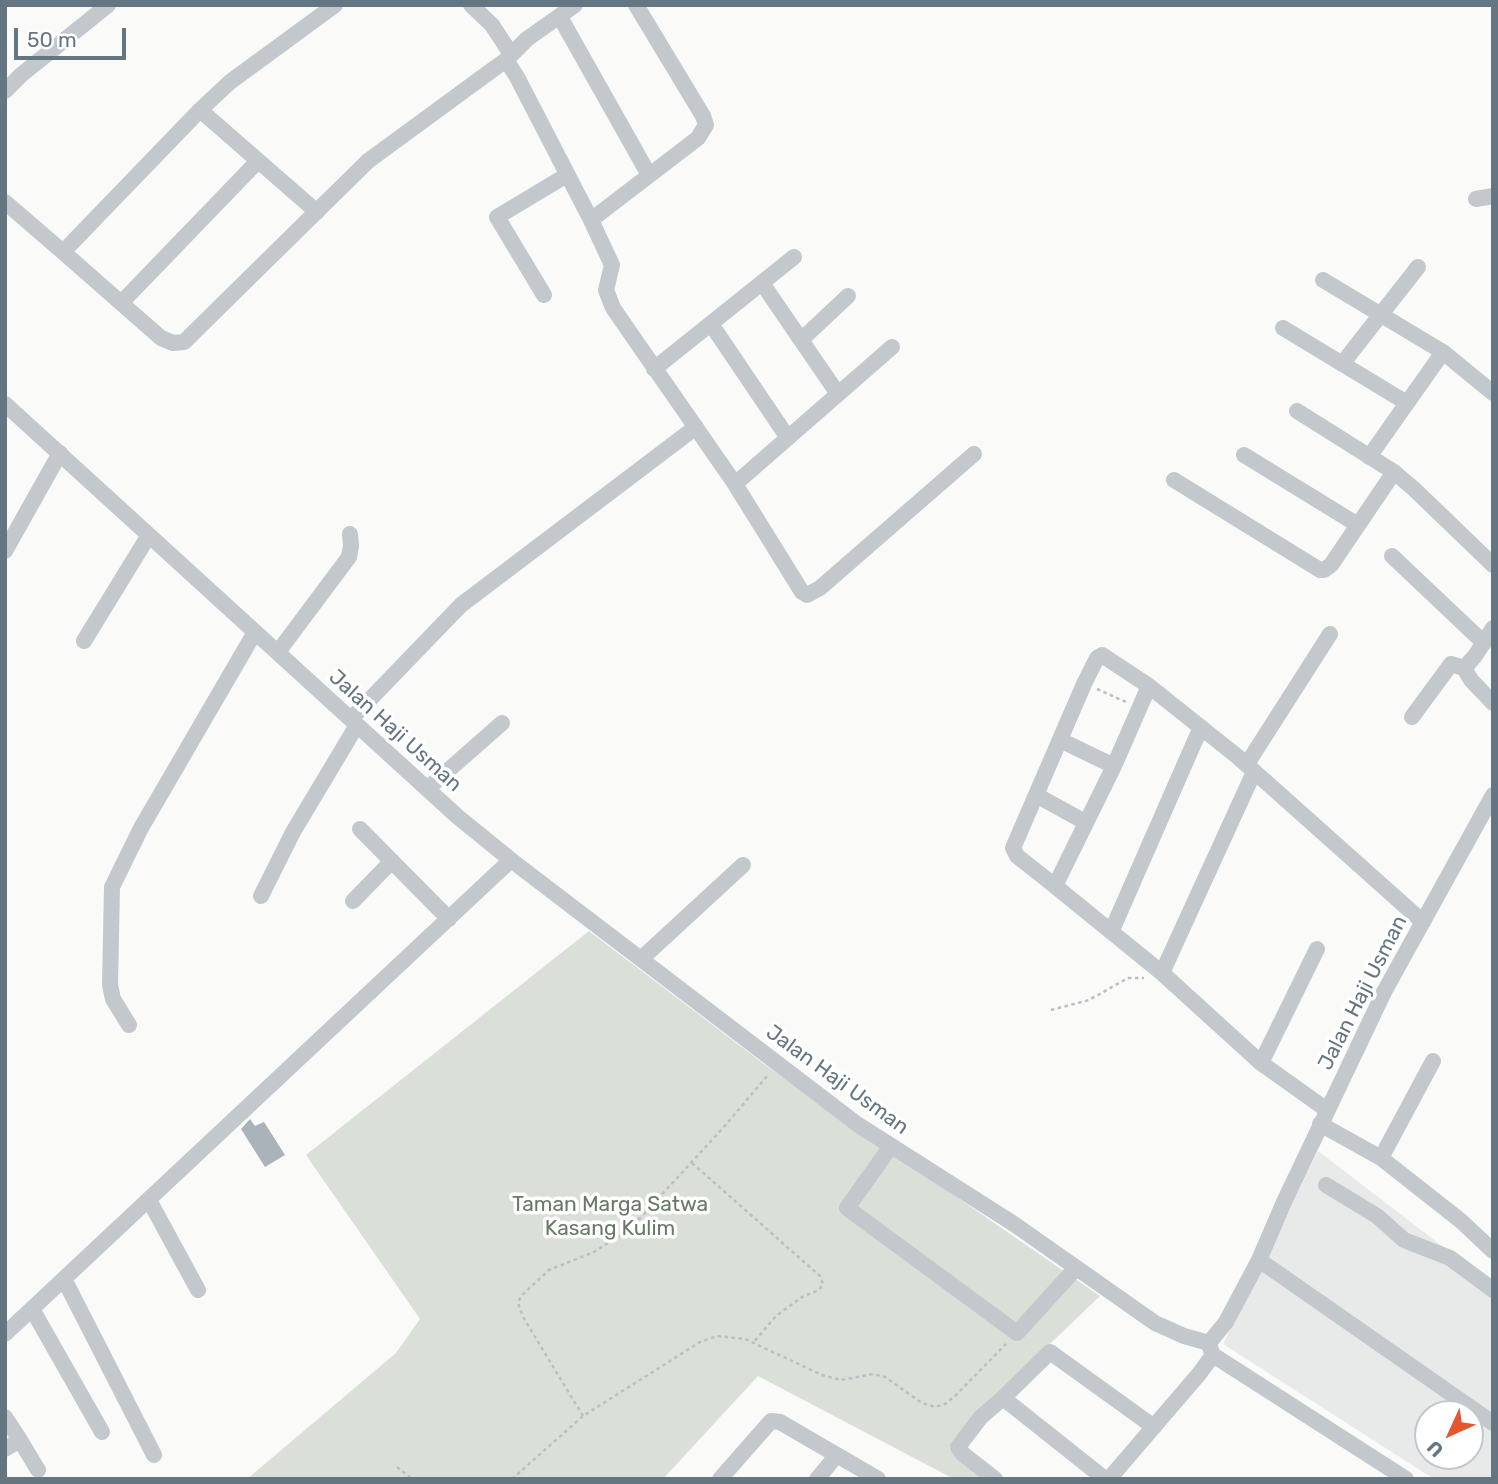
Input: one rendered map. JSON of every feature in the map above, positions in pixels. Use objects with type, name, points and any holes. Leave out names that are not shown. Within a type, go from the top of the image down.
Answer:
[{"type":"street","points":[[5,91],[108,5]]},
{"type":"street","points":[[63,252],[230,82],[335,5]]},
{"type":"street","points":[[471,5],[492,25],[591,220],[612,265],[606,290],[613,308],[735,485],[794,580],[807,595],[820,588],[974,454]]},
{"type":"street","points":[[5,202],[161,338],[184,342],[368,161],[575,5]]},
{"type":"street","points":[[591,220],[698,138],[706,125],[636,5]]},
{"type":"street","points":[[560,16],[649,176]]},
{"type":"street","points":[[200,110],[317,212]]},
{"type":"street","points":[[121,303],[258,161]]},
{"type":"street","points":[[544,295],[497,217],[567,175]]},
{"type":"street","points":[[1476,199],[1493,196]]},
{"type":"street","points":[[654,369],[794,257]]},
{"type":"street","points":[[1342,364],[1418,267]]},
{"type":"street","points":[[1323,280],[1443,352],[1493,393]]},
{"type":"street","points":[[762,283],[838,394]]},
{"type":"street","points":[[801,340],[848,296]]},
{"type":"street","points":[[710,324],[788,438]]},
{"type":"street","points":[[1283,328],[1407,403]]},
{"type":"street","points":[[735,485],[892,347]]},
{"type":"street","points":[[1368,457],[1443,352]]},
{"type":"street","name":"Jalan Haji Usman","points":[[5,404],[427,789],[511,860],[857,1124],[1014,1224],[1154,1323],[1211,1349],[1259,1260],[1384,992],[1493,795]]},
{"type":"street","points":[[1297,411],[1394,472],[1493,565]]},
{"type":"street","points":[[261,896],[354,722],[461,605],[695,427]]},
{"type":"street","points":[[5,551],[60,453]]},
{"type":"street","points":[[1244,454],[1357,525]]},
{"type":"street","points":[[1174,480],[1320,570],[1329,569],[1394,472]]},
{"type":"street","points":[[278,652],[349,557],[352,546],[350,534]]},
{"type":"street","points":[[84,642],[149,535]]},
{"type":"street","points":[[1392,556],[1489,636],[1464,668]]},
{"type":"street","points":[[128,1025],[113,999],[110,985],[112,887],[141,828],[255,632]]},
{"type":"street","points":[[1165,975],[1250,768],[1330,634]]},
{"type":"street","points":[[1423,922],[1201,727],[1149,686],[1102,655],[1097,658],[1013,848],[1017,856],[1165,975],[1324,1117],[1461,1221],[1493,1251]]},
{"type":"street","points":[[1412,718],[1451,664],[1464,668],[1471,680],[1493,703]]},
{"type":"street","points":[[1055,886],[1114,766],[1149,686]]},
{"type":"street","points":[[427,789],[502,723]]},
{"type":"street","points":[[1112,930],[1201,727]]},
{"type":"street","points":[[1060,740],[1114,766]]},
{"type":"street","points":[[1036,795],[1085,822]]},
{"type":"street","points":[[360,829],[449,919]]},
{"type":"street","points":[[5,1334],[511,860]]},
{"type":"street","points":[[353,901],[392,861]]},
{"type":"street","points":[[641,959],[743,865]]},
{"type":"street","points":[[1261,1063],[1317,948]]},
{"type":"street","points":[[1381,1158],[1433,1060]]},
{"type":"street","points":[[891,1146],[847,1208],[1017,1333],[1076,1268]]},
{"type":"street","points":[[1326,1185],[1377,1216],[1404,1240],[1450,1258],[1493,1290]]},
{"type":"street","points":[[149,1199],[198,1290]]},
{"type":"street","points":[[1259,1260],[1493,1423]]},
{"type":"street","points":[[64,1279],[153,1455]]},
{"type":"street","points":[[32,1310],[102,1432]]},
{"type":"street","points":[[1003,1398],[1107,1479],[1154,1427],[1211,1349],[1386,1474],[1406,1479]]},
{"type":"street","points":[[995,1479],[958,1447],[981,1418],[1050,1352],[1154,1427]]},
{"type":"street","points":[[5,1417],[38,1470]]},
{"type":"street","points":[[720,1479],[771,1422],[780,1422],[878,1479]]},
{"type":"street","points":[[5,1449],[20,1440]]},
{"type":"street","points":[[817,1479],[837,1455]]},
{"type":"path","points":[[1084,684],[1139,708]]},
{"type":"path","points":[[1051,1010],[1088,1000],[1128,978],[1165,975]]},
{"type":"path","points":[[583,1416],[523,1317],[518,1303],[521,1296],[550,1270],[594,1252],[631,1228],[692,1163],[777,1064]]},
{"type":"path","points":[[692,1163],[820,1276],[823,1284],[819,1290],[802,1297],[776,1316],[753,1342]]},
{"type":"path","points":[[512,1479],[583,1416],[700,1342],[717,1336],[746,1339],[822,1375],[841,1380],[873,1374],[885,1377],[922,1403],[935,1407],[945,1404],[956,1395],[1017,1333]]},
{"type":"path","points":[[397,1466],[412,1479]]},
{"type":"shaded area","points":[[1318,1151],[1493,1285],[1493,1479],[1434,1479],[1420,1470],[1484,1470],[1484,1400],[1414,1400],[1414,1466],[1223,1344]]},
{"type":"green space","name":"Taman Marga Satwa Kasang Kulim","points":[[589,931],[764,1064],[1100,1296],[982,1409],[949,1448],[987,1479],[954,1479],[758,1376],[663,1479],[247,1479],[396,1353],[420,1319],[306,1155]]},
{"type":"building","points":[[250,1119],[255,1126],[264,1122],[285,1155],[265,1167],[241,1129]]}]
